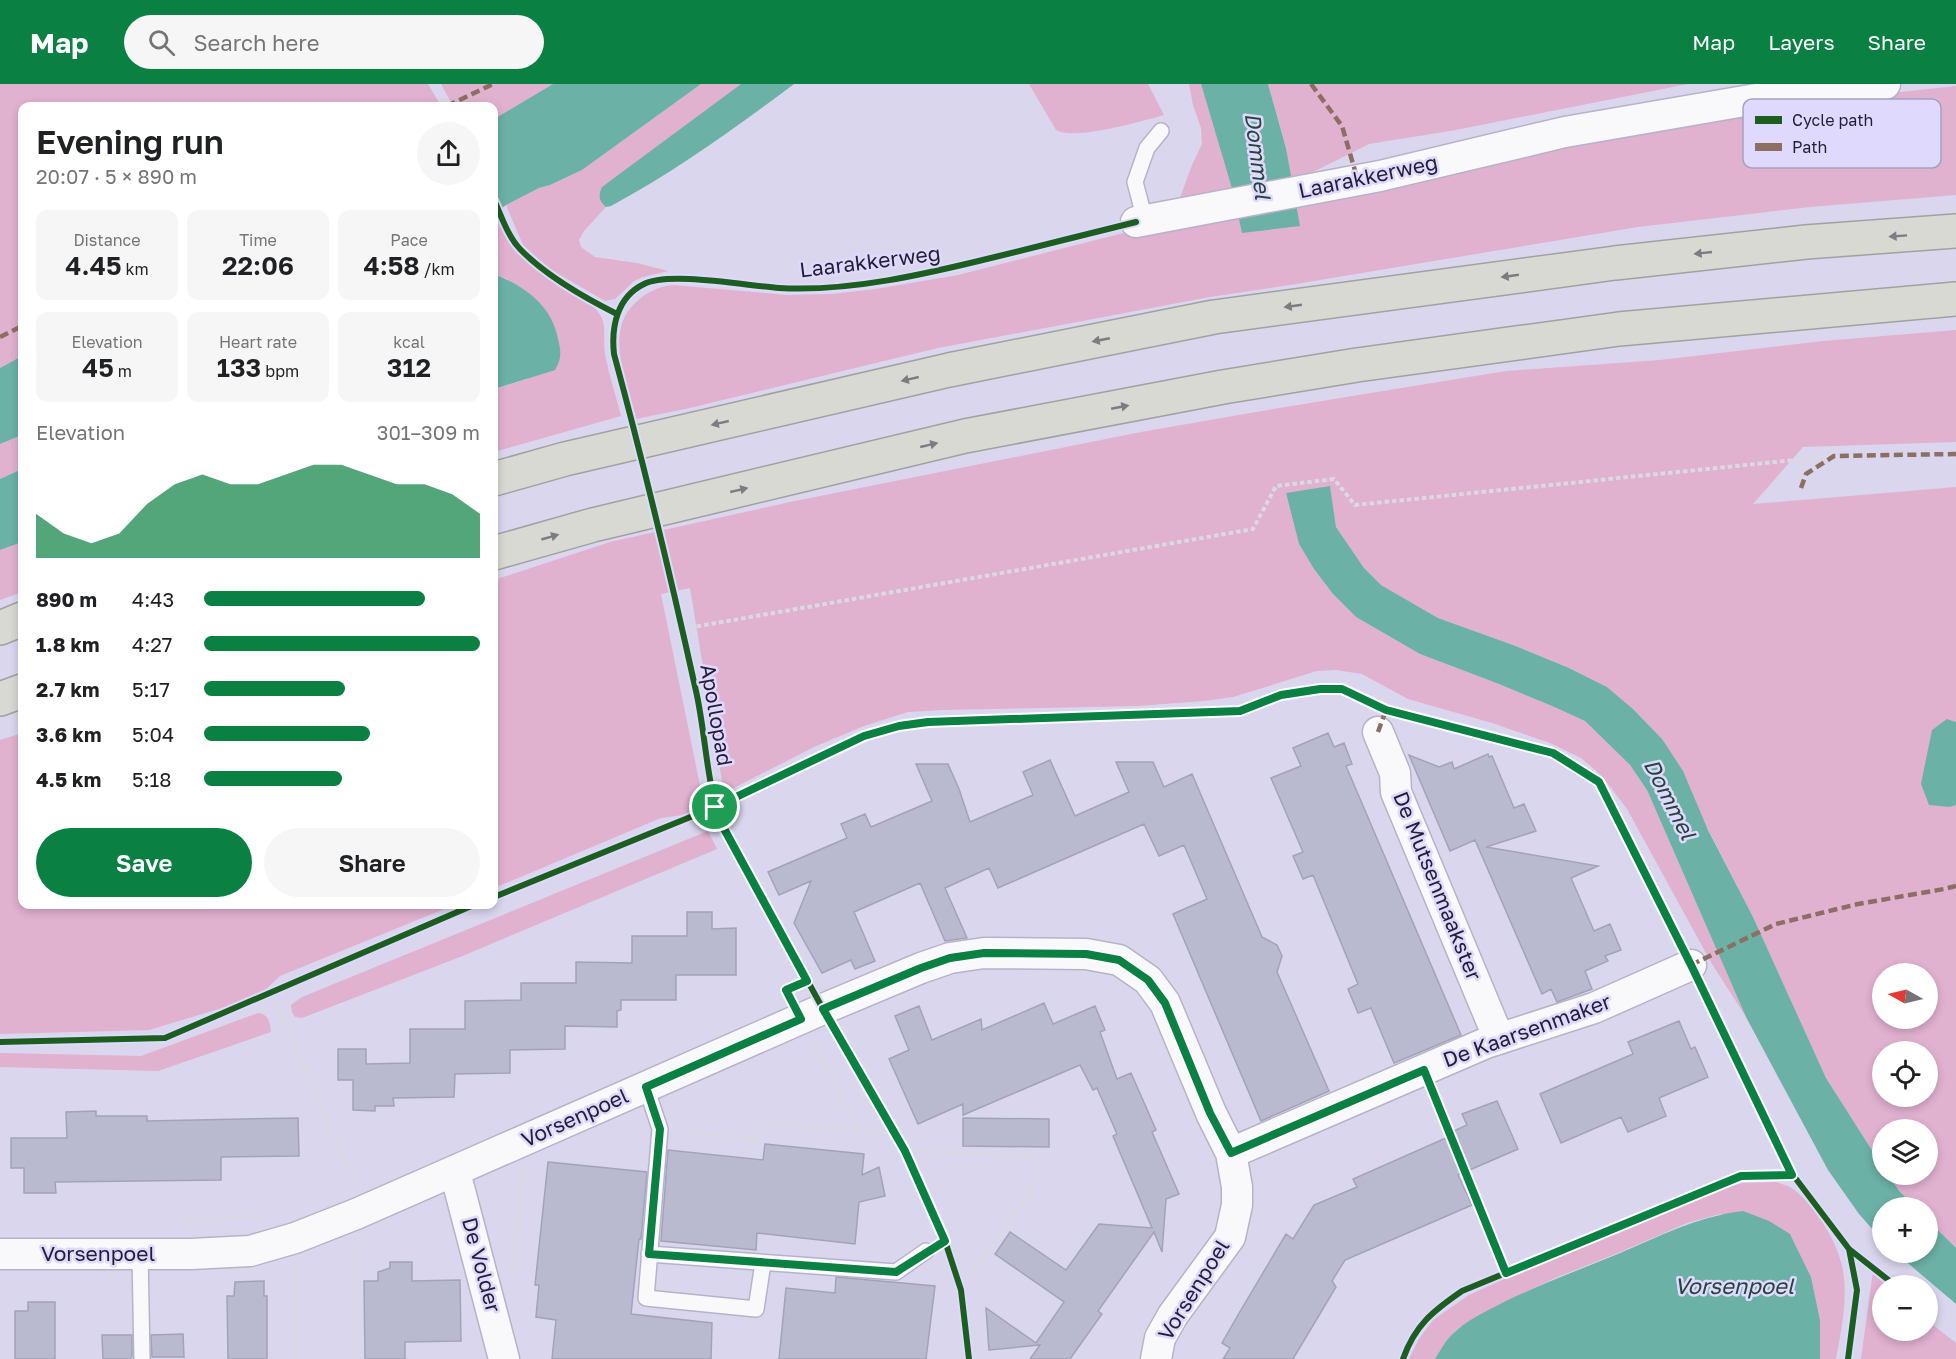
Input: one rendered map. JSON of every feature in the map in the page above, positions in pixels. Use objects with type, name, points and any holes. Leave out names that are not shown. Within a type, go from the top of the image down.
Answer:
[{"type":"highway","points":[[498,478],[565,459],[949,370],[1214,317],[1615,262],[1806,242],[1956,231]]},
{"type":"highway","points":[[498,552],[593,525],[965,436],[1223,387],[1357,365],[1619,329],[1956,299]]},
{"type":"highway","points":[[0,628],[18,621]]},
{"type":"highway","points":[[0,699],[18,692]]},
{"type":"street","name":"Laarakkerweg","points":[[1756,99],[1791,93],[1885,84]]},
{"type":"street","name":"Laarakkerweg","points":[[1140,221],[1299,193],[1565,132],[1743,101]]},
{"type":"street","name":"De Mutsenmaakster","points":[[1378,732],[1395,773],[1396,792],[1499,1039]]},
{"type":"street","name":"Vorsenpoel","points":[[0,1254],[191,1254],[250,1251],[295,1238],[356,1214],[921,968],[950,958],[984,953],[1086,954],[1119,960],[1148,980],[1165,1003],[1210,1113],[1231,1153],[1237,1187],[1237,1205],[1230,1237],[1173,1315],[1160,1338],[1156,1359]]},
{"type":"street","name":"De Kaarsenmaker","points":[[1231,1153],[1486,1043],[1594,1008],[1691,965]]},
{"type":"street","name":"De Volder","points":[[455,1172],[504,1359]]},
{"type":"lane","points":[[1140,221],[1135,182],[1147,148],[1161,131]]},
{"type":"lane","points":[[646,1087],[660,1129],[646,1298],[756,1309],[763,1263]]},
{"type":"lane","points":[[649,1254],[896,1272],[926,1251]]},
{"type":"lane","points":[[140,1254],[142,1359]]},
{"type":"path","points":[[682,629],[1253,529],[1276,486],[1334,479],[1354,505],[1834,456]]},
{"type":"path","points":[[802,970],[807,981],[812,1014],[859,1130]]},
{"type":"path","points":[[775,995],[807,981]]},
{"type":"path","points":[[260,998],[281,988]]},
{"type":"path","points":[[786,990],[812,1014]]},
{"type":"path","points":[[270,993],[358,1189],[351,1192],[356,1214],[356,1359]]},
{"type":"path","points":[[1424,1070],[1506,1273]]},
{"type":"path","points":[[885,1116],[896,1135]]},
{"type":"path","points":[[660,1129],[756,1139],[761,1123],[881,1132],[891,1126]]},
{"type":"path","points":[[900,1143],[909,1161]]},
{"type":"path","points":[[494,1315],[512,1295],[524,1176],[516,1144]]},
{"type":"path","points":[[905,1151],[1034,1156],[1042,1174],[961,1290]]},
{"type":"path","points":[[178,1222],[268,1215]]},
{"type":"path","points":[[295,1238],[295,1359]]},
{"type":"path","points":[[1495,1278],[1516,1269]]},
{"type":"path","points":[[957,1280],[962,1301]]},
{"type":"shaded area","points":[[0,84],[428,84],[439,102],[18,102],[18,358],[0,368]]},
{"type":"shaded area","points":[[441,84],[553,84],[498,117],[498,102],[451,102]]},
{"type":"shaded area","points":[[701,84],[741,84],[602,188],[602,204],[606,207],[584,231],[579,240],[581,247],[595,257],[637,263],[668,271],[634,281],[615,299],[605,301],[550,269],[523,245],[506,205],[582,170]]},
{"type":"shaded area","points":[[1029,84],[1148,84],[1164,115],[1093,132],[1065,133],[1056,130]]},
{"type":"shaded area","points":[[1189,84],[1201,84],[1233,192],[1177,206],[1202,144],[1201,128]]},
{"type":"shaded area","points":[[1268,84],[1688,84],[1456,130],[1369,144],[1291,183],[1286,147]]},
{"type":"shaded area","points":[[1956,86],[1956,195],[1810,207],[1638,227],[1210,297],[938,348],[636,419],[620,358],[621,328],[626,315],[644,296],[667,286],[787,295],[831,294],[958,275],[1159,224],[1238,217],[1299,226],[1296,206],[1469,160],[1743,113],[1743,168],[1941,168],[1941,99],[1835,99]]},
{"type":"shaded area","points":[[498,223],[509,241],[528,262],[543,275],[584,299],[598,311],[604,327],[605,354],[621,416],[498,451],[498,388],[528,379],[507,279],[498,276]]},
{"type":"shaded area","points":[[1956,330],[1956,442],[1803,447],[1753,504],[1956,487],[1956,722],[1947,719],[1950,807],[1956,805],[1956,1248],[1938,1230],[1938,1197],[1905,1197],[1895,1185],[1938,1185],[1938,1119],[1872,1119],[1872,1150],[1826,1078],[1753,917],[1662,739],[1633,709],[1607,687],[1569,668],[1513,645],[1438,618],[1381,585],[1364,568],[1336,527],[1330,487],[1286,493],[1299,544],[1333,594],[1356,617],[1420,654],[1499,684],[1585,721],[1630,765],[1647,790],[1746,1017],[1712,964],[1627,809],[1602,776],[1581,758],[1550,743],[1492,723],[1408,699],[1362,674],[1336,670],[1317,671],[1233,697],[1204,701],[1137,706],[908,712],[864,726],[814,747],[724,793],[690,588],[661,594],[704,805],[691,814],[661,818],[498,886],[498,579],[610,542],[790,502],[1141,432],[1506,371],[1660,360],[1823,341]]},
{"type":"shaded area","points":[[18,437],[18,471],[0,479],[0,444]]},
{"type":"shaded area","points":[[18,543],[18,593],[0,600],[0,550]]},
{"type":"shaded area","points":[[18,734],[18,909],[444,909],[280,976],[262,993],[232,1005],[149,1030],[0,1034],[0,740]]},
{"type":"shaded area","points":[[708,831],[717,849],[460,957],[302,1018],[295,1017],[292,1012],[291,1005],[302,997]]},
{"type":"shaded area","points":[[258,1013],[267,1017],[271,1032],[158,1071],[0,1067],[0,1053],[141,1056]]},
{"type":"shaded area","points":[[1776,1182],[1791,1188],[1810,1205],[1825,1226],[1841,1260],[1844,1304],[1836,1359],[1820,1359],[1820,1320],[1811,1277],[1790,1234],[1720,1214],[1687,1223],[1555,1278],[1481,1314],[1456,1330],[1435,1359],[1409,1359],[1419,1339],[1433,1320],[1469,1295],[1633,1221],[1710,1191],[1743,1183]]},
{"type":"shaded area","points":[[1872,1278],[1872,1341],[1938,1341],[1938,1329],[1956,1343],[1956,1359],[1861,1359]]},
{"type":"water","points":[[553,84],[701,84],[582,170],[539,188],[498,211],[498,117]]},
{"type":"water","points":[[741,84],[794,84],[682,164],[611,206],[606,207],[602,203],[600,193],[602,187]]},
{"type":"water","name":"Dommel","points":[[1201,84],[1268,84],[1286,148],[1300,226],[1242,233],[1233,192]]},
{"type":"water","points":[[498,276],[526,291],[550,316],[559,343],[559,362],[555,370],[498,388]]},
{"type":"water","points":[[18,358],[18,437],[0,444],[0,368]]},
{"type":"water","points":[[18,471],[18,543],[0,550],[0,479]]},
{"type":"water","name":"Dommel","points":[[1330,486],[1336,527],[1364,568],[1381,585],[1438,618],[1513,645],[1569,668],[1607,687],[1633,709],[1662,739],[1683,771],[1708,830],[1753,917],[1826,1078],[1872,1150],[1872,1185],[1895,1185],[1905,1197],[1872,1197],[1872,1229],[1828,1170],[1746,1017],[1647,790],[1630,765],[1585,721],[1499,684],[1420,654],[1356,617],[1333,594],[1299,544],[1286,493]]},
{"type":"water","points":[[1947,719],[1956,722],[1956,805],[1950,807],[1929,805],[1921,784],[1932,730]]},
{"type":"water","name":"Vorsenpoel","points":[[1743,1211],[1769,1221],[1790,1234],[1811,1277],[1820,1320],[1820,1359],[1435,1359],[1447,1340],[1463,1325],[1508,1300],[1679,1228],[1709,1218]]},
{"type":"water","points":[[1938,1230],[1956,1248],[1956,1304],[1938,1289],[1938,1275],[1922,1275],[1908,1263],[1938,1263]]},
{"type":"building","points":[[1328,733],[1334,747],[1344,743],[1352,764],[1346,766],[1461,1035],[1394,1063],[1371,1008],[1358,1013],[1348,989],[1358,984],[1313,875],[1303,879],[1293,856],[1303,852],[1271,778],[1301,766],[1293,748]]},
{"type":"building","points":[[1488,754],[1489,757],[1492,756],[1514,808],[1524,804],[1536,831],[1486,847],[1598,866],[1571,878],[1594,931],[1610,924],[1621,950],[1605,956],[1608,961],[1585,971],[1592,989],[1557,1002],[1551,989],[1542,994],[1475,840],[1450,851],[1409,755],[1439,767],[1452,762],[1454,769]]},
{"type":"building","points":[[1050,760],[1075,816],[1129,792],[1116,762],[1153,762],[1164,787],[1192,774],[1262,937],[1277,945],[1282,956],[1277,972],[1329,1091],[1261,1121],[1173,914],[1207,899],[1184,845],[1159,856],[1144,824],[998,888],[989,868],[945,888],[967,938],[945,941],[920,883],[854,912],[875,961],[855,969],[851,960],[822,973],[794,923],[811,881],[779,895],[768,872],[847,838],[841,824],[865,814],[871,827],[932,801],[916,764],[948,764],[970,822],[1033,795],[1023,772]]},
{"type":"building","points":[[687,912],[712,912],[712,929],[736,928],[736,975],[676,975],[676,1000],[621,1000],[621,1010],[617,1011],[617,1027],[565,1026],[565,1049],[510,1050],[510,1073],[455,1074],[454,1097],[393,1098],[394,1106],[375,1106],[375,1111],[353,1110],[353,1080],[338,1080],[338,1049],[366,1049],[366,1064],[410,1063],[410,1029],[465,1029],[465,1001],[521,1000],[521,983],[576,983],[576,962],[632,963],[632,936],[687,936]]},
{"type":"building","points":[[1044,1003],[1053,1024],[1095,1006],[1105,1030],[1100,1032],[1117,1079],[1131,1073],[1156,1130],[1152,1132],[1179,1194],[1166,1199],[1162,1252],[1154,1232],[1098,1311],[1102,1314],[1070,1359],[1030,1359],[1040,1345],[989,1350],[986,1308],[1036,1343],[1064,1302],[995,1254],[1010,1232],[1066,1270],[1099,1224],[1152,1228],[1113,1136],[1117,1134],[1097,1088],[1093,1090],[1080,1065],[963,1115],[963,1104],[918,1124],[889,1059],[909,1050],[895,1016],[919,1006],[932,1040],[981,1019],[982,1030]]},
{"type":"building","points":[[1679,1021],[1691,1049],[1695,1047],[1708,1077],[1659,1098],[1666,1116],[1628,1132],[1621,1117],[1561,1143],[1540,1094],[1633,1054],[1628,1042]]},
{"type":"building","points":[[1497,1101],[1518,1149],[1458,1175],[1472,1205],[1345,1260],[1332,1281],[1336,1287],[1293,1359],[1223,1359],[1230,1348],[1222,1343],[1238,1315],[1286,1234],[1293,1239],[1314,1205],[1357,1187],[1353,1179],[1455,1134],[1454,1131],[1467,1125],[1462,1114]]},
{"type":"building","points":[[96,1111],[96,1116],[147,1116],[147,1121],[298,1118],[299,1156],[221,1157],[221,1180],[55,1182],[56,1193],[24,1193],[24,1168],[11,1168],[11,1138],[67,1138],[66,1112]]},
{"type":"building","points":[[963,1118],[1049,1119],[1049,1147],[963,1146]]},
{"type":"building","points":[[765,1144],[864,1154],[862,1175],[879,1167],[885,1196],[859,1202],[855,1244],[757,1233],[756,1250],[661,1241],[668,1150],[763,1160]]},
{"type":"building","points":[[548,1162],[647,1172],[631,1314],[712,1323],[711,1359],[552,1359],[556,1320],[536,1317],[539,1285],[535,1285]]},
{"type":"building","points":[[390,1262],[412,1262],[412,1281],[460,1280],[461,1341],[405,1342],[405,1359],[365,1359],[364,1281],[378,1281],[378,1272],[390,1268]]},
{"type":"building","points":[[836,1277],[935,1286],[926,1359],[779,1359],[786,1288],[835,1293]]},
{"type":"building","points":[[264,1281],[264,1296],[267,1296],[267,1359],[228,1359],[227,1296],[234,1296],[235,1282]]},
{"type":"building","points":[[28,1302],[55,1302],[55,1359],[15,1359],[15,1311],[28,1311]]},
{"type":"building","points":[[183,1334],[184,1357],[152,1357],[151,1335]]},
{"type":"building","points":[[102,1335],[132,1335],[132,1357],[130,1359],[103,1359]]},
{"type":"marked path","points":[[455,102],[493,84]]},
{"type":"marked path","points":[[1311,84],[1342,126],[1358,181]]},
{"type":"marked path","points":[[0,337],[18,328]]},
{"type":"marked path","points":[[1801,488],[1806,474],[1834,456],[1956,454]]},
{"type":"marked path","points":[[1378,732],[1386,710]]},
{"type":"marked path","points":[[1691,965],[1776,924],[1858,904],[1956,886]]},
{"type":"cycle path","points":[[498,209],[512,238],[530,259],[566,285],[617,314]]},
{"type":"cycle path","name":"Apollopad","points":[[969,1359],[961,1290],[945,1241],[905,1151],[823,1009],[722,825],[709,776],[699,708],[677,606],[614,354],[615,323],[628,297],[644,284],[656,280],[709,280],[806,289],[860,284],[942,270],[1136,222]]},
{"type":"cycle path","points":[[498,895],[715,807],[864,736],[899,726],[929,722],[1240,711],[1281,695],[1320,689],[1342,689],[1386,710],[1553,753],[1599,782],[1793,1175],[1849,1249],[1882,1275]]},
{"type":"cycle path","points":[[0,1042],[165,1038],[464,909]]},
{"type":"cycle path","points":[[1403,1359],[1419,1328],[1442,1305],[1462,1291],[1741,1176],[1793,1175]]},
{"type":"cycle path","points":[[1848,1359],[1857,1290],[1849,1249]]},
{"type":"route","points":[[1320,689],[1342,689],[1386,710],[1553,753],[1599,782],[1691,965],[1792,1175],[1741,1176],[1506,1273],[1424,1070],[1231,1153],[1210,1113],[1165,1003],[1148,980],[1119,960],[1086,954],[984,953],[950,958],[921,968],[823,1009],[905,1151],[945,1241],[896,1272],[649,1254],[660,1129],[646,1087],[801,1019],[786,990],[807,981],[722,825],[715,807],[864,736],[899,726],[928,722],[1240,711],[1281,695],[1320,689]]}]
